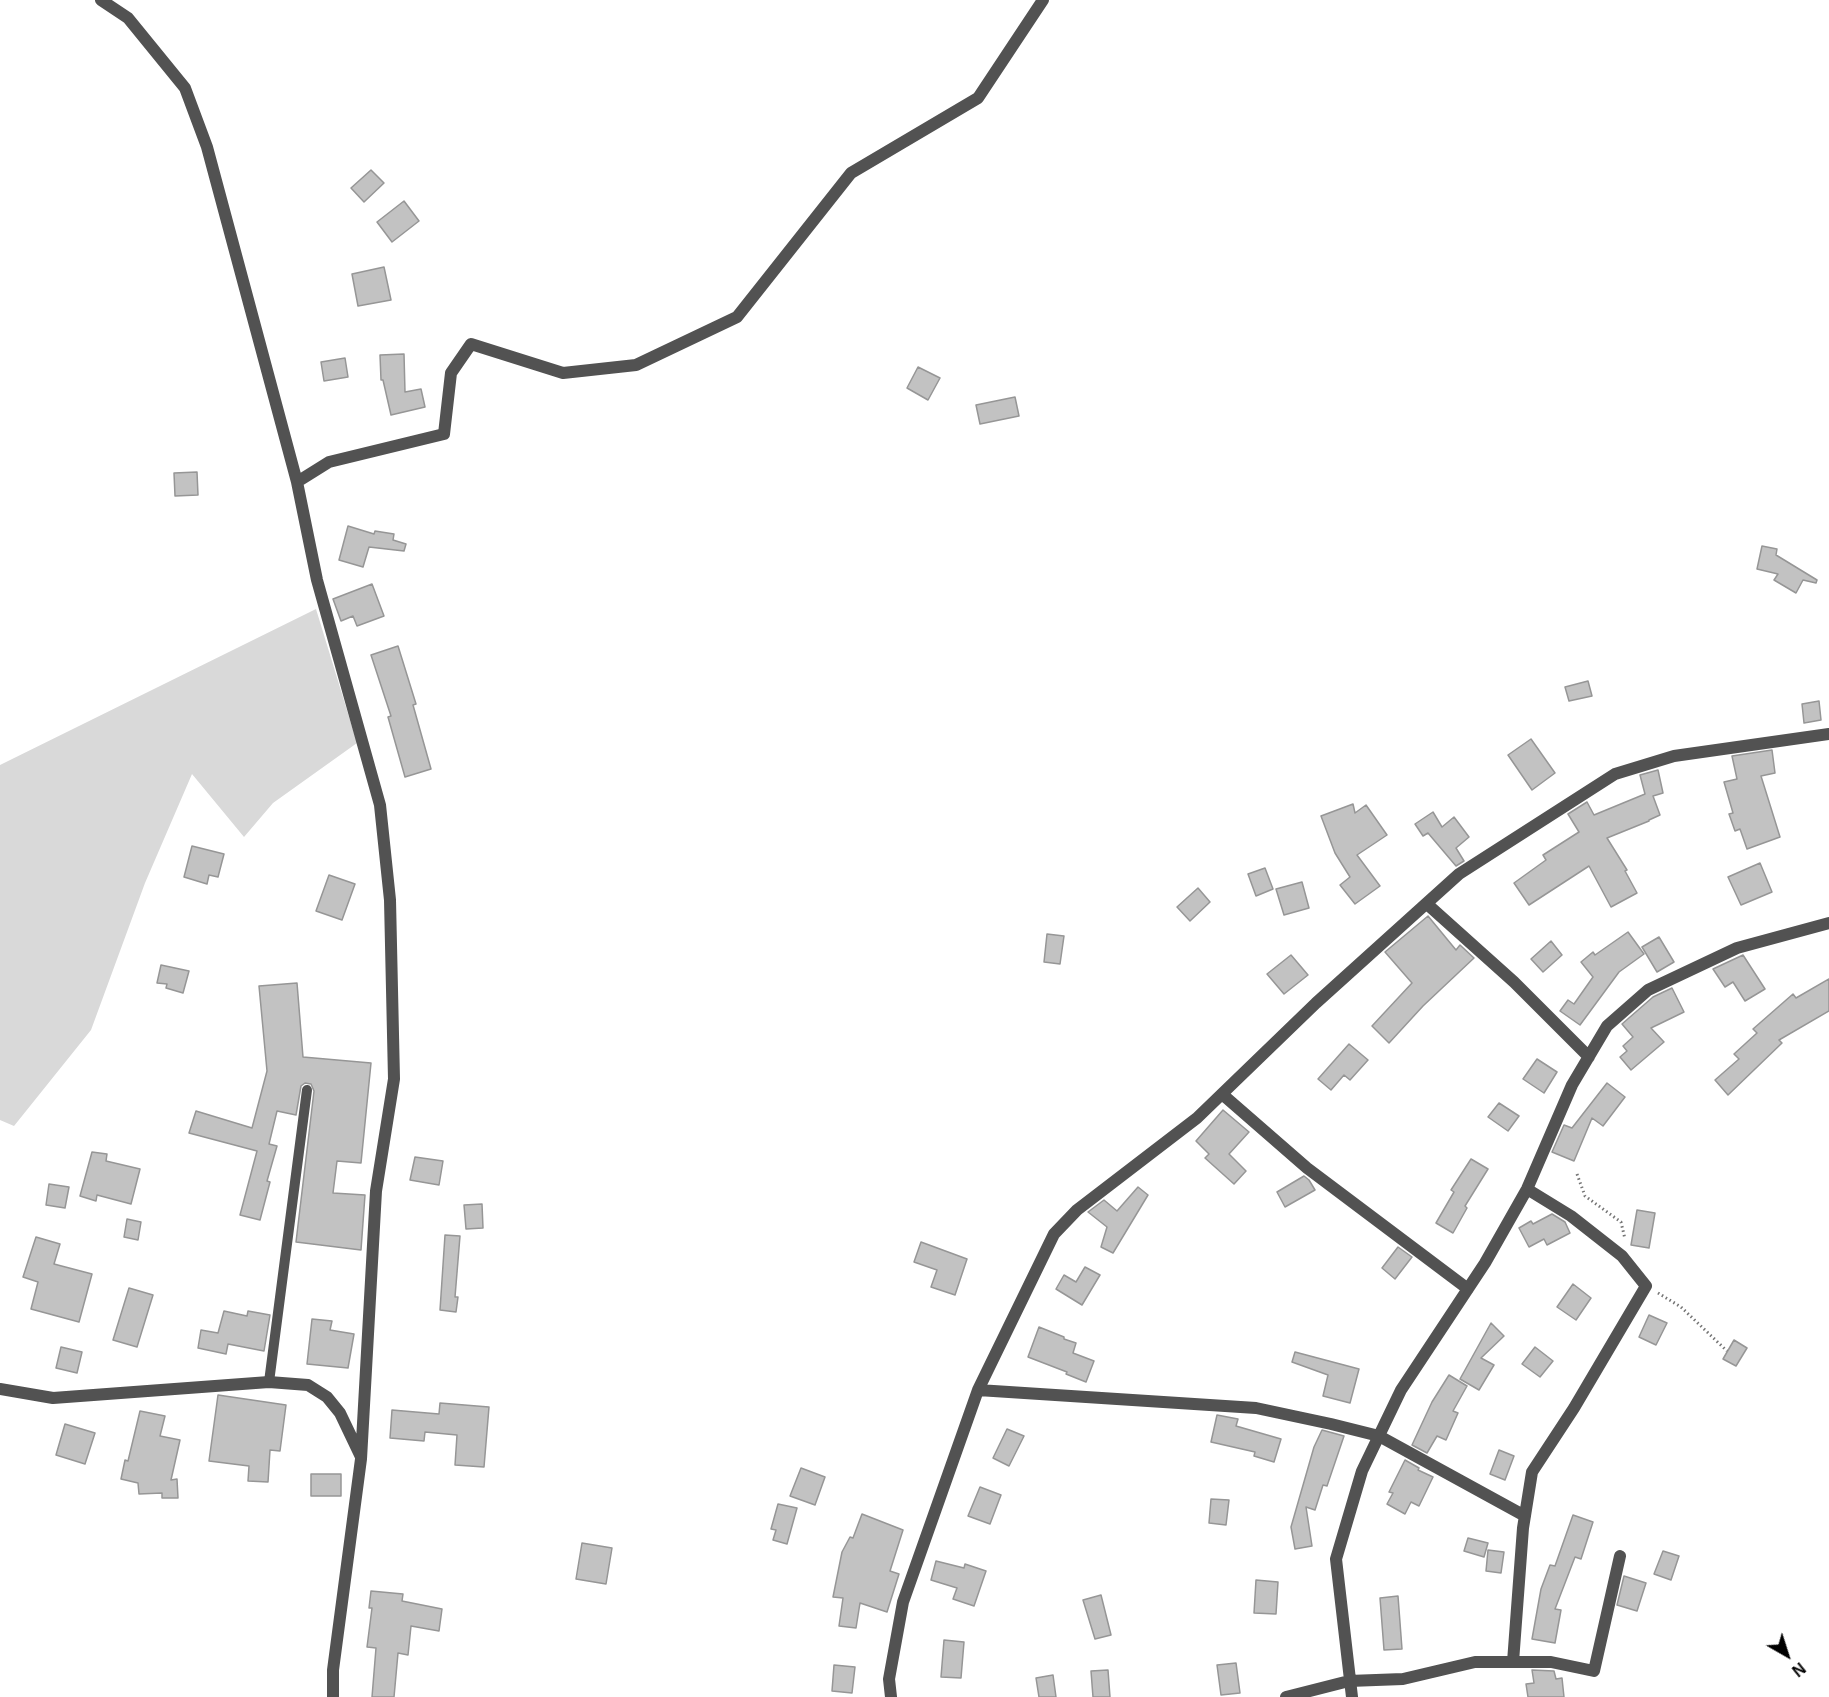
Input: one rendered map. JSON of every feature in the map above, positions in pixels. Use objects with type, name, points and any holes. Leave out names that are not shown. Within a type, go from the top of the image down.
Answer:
[{"type":"street","points":[[101,0],[128,18],[185,88],[207,147],[297,482],[317,580],[380,805],[390,900],[394,1079],[376,1191],[361,1459],[333,1670],[333,1697]]},
{"type":"street","points":[[297,482],[329,462],[444,434],[451,373],[471,344],[563,373],[574,372],[636,365],[738,317],[851,173],[978,98],[1043,0]]},
{"type":"street","points":[[891,1697],[889,1679],[903,1602],[978,1390],[1054,1234],[1077,1210],[1197,1118],[1316,1003],[1460,874],[1615,774],[1674,756],[1829,734]]},
{"type":"street","points":[[1427,903],[1514,982],[1589,1057]]},
{"type":"street","points":[[1352,1697],[1336,1559],[1362,1472],[1401,1390],[1485,1263],[1527,1188],[1572,1085],[1608,1026],[1648,990],[1737,948],[1829,923]]},
{"type":"street","points":[[1222,1094],[1307,1168],[1468,1289]]},
{"type":"street","points":[[1513,1662],[1525,1516],[1532,1472],[1575,1408],[1646,1286],[1622,1256],[1571,1216],[1527,1188]]},
{"type":"street","points":[[0,1389],[53,1398],[269,1382],[308,1385],[327,1397],[340,1413],[361,1459]]},
{"type":"street","points":[[978,1390],[1256,1408],[1379,1436],[1525,1516]]},
{"type":"street","points":[[1286,1697],[1349,1681],[1403,1679],[1475,1662],[1551,1662],[1594,1671],[1620,1556]]},
{"type":"lane","points":[[269,1382],[307,1090]]},
{"type":"path","points":[[1577,1174],[1585,1196],[1621,1222],[1625,1240],[1622,1256]]},
{"type":"path","points":[[1646,1286],[1681,1307],[1727,1351]]},
{"type":"shaded area","points":[[316,609],[357,743],[273,803],[244,837],[192,774],[145,883],[91,1030],[14,1126],[0,1120],[0,765]]},
{"type":"building","points":[[371,170],[384,183],[364,202],[351,188]]},
{"type":"building","points":[[404,201],[419,221],[392,242],[377,222]]},
{"type":"building","points":[[384,267],[391,300],[358,306],[352,274]]},
{"type":"building","points":[[404,354],[405,392],[421,389],[425,407],[391,415],[383,380],[381,380],[380,355]]},
{"type":"building","points":[[345,358],[348,377],[324,381],[321,362]]},
{"type":"building","points":[[918,367],[940,378],[928,400],[907,388]]},
{"type":"building","points":[[1015,397],[1019,416],[980,424],[976,405]]},
{"type":"building","points":[[197,472],[198,495],[175,496],[174,473]]},
{"type":"building","points":[[348,526],[374,534],[375,531],[394,534],[393,540],[406,544],[404,551],[369,547],[363,567],[339,560]]},
{"type":"building","points":[[1762,546],[1777,549],[1776,555],[1817,580],[1816,583],[1803,580],[1796,593],[1774,580],[1778,574],[1757,569]]},
{"type":"building","points":[[372,584],[384,616],[357,626],[353,616],[341,621],[333,599]]},
{"type":"building","points":[[398,646],[416,704],[413,705],[431,769],[405,777],[388,717],[391,716],[371,655]]},
{"type":"building","points":[[1588,681],[1592,696],[1569,701],[1565,687]]},
{"type":"building","points":[[1819,701],[1821,720],[1804,723],[1802,704]]},
{"type":"building","points":[[1531,739],[1555,773],[1532,790],[1508,755]]},
{"type":"building","points":[[1772,750],[1775,773],[1761,776],[1780,837],[1747,849],[1740,829],[1735,831],[1729,814],[1733,813],[1724,782],[1737,779],[1732,756]]},
{"type":"building","points":[[1658,770],[1663,793],[1653,796],[1660,815],[1607,838],[1627,870],[1625,871],[1637,893],[1611,907],[1589,866],[1529,905],[1514,883],[1546,860],[1543,855],[1579,832],[1568,814],[1587,802],[1594,815],[1645,794],[1640,775]]},
{"type":"building","points":[[1353,804],[1355,813],[1366,805],[1387,835],[1357,855],[1380,886],[1355,904],[1340,885],[1350,877],[1335,853],[1321,816]]},
{"type":"building","points":[[1433,812],[1442,827],[1454,817],[1469,837],[1456,848],[1464,861],[1456,866],[1428,833],[1423,836],[1415,824]]},
{"type":"building","points":[[192,846],[224,854],[218,877],[209,875],[207,884],[184,877]]},
{"type":"building","points":[[1760,863],[1772,892],[1741,905],[1728,877]]},
{"type":"building","points":[[1265,868],[1273,889],[1256,896],[1248,874]]},
{"type":"building","points":[[329,875],[355,884],[342,920],[316,911]]},
{"type":"building","points":[[1302,882],[1309,908],[1284,915],[1276,889]]},
{"type":"building","points":[[1198,888],[1210,902],[1190,921],[1177,907]]},
{"type":"building","points":[[1428,916],[1456,950],[1460,945],[1474,958],[1423,1006],[1389,1043],[1372,1026],[1412,983],[1385,952]]},
{"type":"building","points":[[1628,932],[1644,954],[1619,972],[1580,1025],[1560,1011],[1568,1000],[1574,1004],[1593,977],[1581,962],[1593,952],[1595,955]]},
{"type":"building","points":[[1047,934],[1064,936],[1060,964],[1044,962]]},
{"type":"building","points":[[1659,937],[1674,962],[1657,972],[1642,947]]},
{"type":"building","points":[[1551,941],[1562,955],[1543,972],[1531,959]]},
{"type":"building","points":[[1291,955],[1308,975],[1284,994],[1267,974]]},
{"type":"building","points":[[1743,955],[1765,989],[1745,1001],[1733,982],[1725,987],[1713,969]]},
{"type":"building","points":[[161,965],[189,971],[183,993],[166,988],[167,984],[157,983]]},
{"type":"building","points":[[1829,979],[1829,1011],[1779,1040],[1782,1043],[1728,1095],[1715,1080],[1739,1059],[1734,1054],[1757,1033],[1753,1029],[1793,994],[1796,998]]},
{"type":"building","points":[[297,983],[303,1057],[371,1063],[361,1163],[337,1161],[333,1193],[365,1195],[361,1250],[296,1242],[314,1091],[311,1084],[305,1083],[301,1086],[296,1115],[277,1111],[269,1144],[277,1146],[267,1181],[270,1182],[260,1220],[240,1215],[257,1151],[189,1133],[196,1111],[252,1128],[267,1071],[259,986]]},
{"type":"building","points":[[1672,988],[1684,1012],[1651,1028],[1664,1042],[1631,1070],[1620,1057],[1627,1051],[1623,1046],[1633,1037],[1622,1024],[1653,997]]},
{"type":"building","points":[[1349,1044],[1368,1060],[1350,1080],[1344,1075],[1331,1090],[1318,1079]]},
{"type":"building","points":[[1537,1059],[1557,1072],[1544,1093],[1523,1079]]},
{"type":"building","points":[[1607,1083],[1625,1097],[1603,1126],[1592,1118],[1574,1161],[1552,1152],[1564,1125],[1572,1128]]},
{"type":"building","points":[[1499,1103],[1519,1116],[1508,1131],[1488,1117]]},
{"type":"building","points":[[1223,1110],[1249,1132],[1229,1154],[1246,1171],[1234,1184],[1205,1158],[1209,1154],[1196,1141]]},
{"type":"building","points":[[92,1152],[107,1154],[106,1161],[140,1169],[131,1204],[97,1195],[96,1201],[80,1196]]},
{"type":"building","points":[[415,1157],[443,1161],[439,1185],[410,1180]]},
{"type":"building","points":[[1471,1159],[1488,1169],[1465,1206],[1467,1208],[1453,1233],[1436,1223],[1454,1192],[1451,1190]]},
{"type":"building","points":[[1304,1176],[1315,1190],[1285,1207],[1277,1192]]},
{"type":"building","points":[[49,1184],[69,1187],[65,1208],[46,1205]]},
{"type":"building","points":[[1138,1187],[1148,1195],[1113,1253],[1101,1247],[1107,1227],[1088,1212],[1104,1200],[1117,1211]]},
{"type":"building","points":[[482,1204],[483,1228],[466,1229],[464,1205]]},
{"type":"building","points":[[1637,1210],[1655,1213],[1649,1248],[1631,1245]]},
{"type":"building","points":[[1552,1214],[1565,1222],[1570,1233],[1547,1245],[1544,1239],[1529,1247],[1519,1228]]},
{"type":"building","points":[[127,1219],[141,1222],[138,1240],[124,1237]]},
{"type":"building","points":[[445,1235],[460,1236],[456,1312],[440,1310]]},
{"type":"building","points":[[36,1237],[60,1244],[54,1264],[92,1274],[79,1322],[31,1309],[38,1282],[23,1277]]},
{"type":"building","points":[[921,1242],[967,1259],[955,1295],[931,1287],[937,1270],[914,1262]]},
{"type":"building","points":[[1398,1247],[1412,1257],[1395,1279],[1382,1268]]},
{"type":"building","points":[[1085,1267],[1100,1275],[1082,1305],[1056,1289],[1064,1275],[1076,1282]]},
{"type":"building","points":[[1573,1284],[1591,1298],[1576,1320],[1557,1307]]},
{"type":"building","points":[[129,1288],[153,1295],[137,1347],[113,1340]]},
{"type":"building","points":[[224,1311],[247,1316],[248,1311],[270,1315],[264,1351],[228,1344],[226,1354],[198,1348],[201,1330],[218,1333]]},
{"type":"building","points":[[1649,1315],[1667,1323],[1656,1345],[1639,1337]]},
{"type":"building","points":[[312,1319],[332,1321],[330,1330],[354,1334],[348,1368],[307,1364]]},
{"type":"building","points":[[1491,1323],[1504,1336],[1481,1358],[1494,1365],[1479,1390],[1460,1379]]},
{"type":"building","points":[[1039,1327],[1076,1343],[1073,1353],[1094,1361],[1086,1382],[1028,1357]]},
{"type":"building","points":[[1734,1340],[1747,1348],[1736,1366],[1723,1359]]},
{"type":"building","points":[[61,1347],[82,1352],[77,1373],[56,1368]]},
{"type":"building","points":[[1535,1347],[1553,1361],[1540,1377],[1522,1364]]},
{"type":"building","points":[[1295,1352],[1359,1369],[1350,1403],[1323,1396],[1328,1375],[1292,1362]]},
{"type":"building","points":[[1449,1375],[1467,1386],[1453,1411],[1458,1413],[1446,1440],[1437,1436],[1427,1453],[1412,1445],[1432,1402]]},
{"type":"building","points":[[218,1395],[286,1405],[280,1451],[270,1450],[268,1482],[248,1481],[249,1466],[209,1461]]},
{"type":"building","points":[[440,1403],[489,1407],[484,1467],[455,1465],[457,1435],[425,1432],[424,1441],[390,1438],[392,1410],[439,1414]]},
{"type":"building","points":[[140,1411],[165,1416],[160,1436],[180,1440],[171,1480],[177,1479],[178,1498],[162,1498],[162,1493],[139,1494],[138,1483],[121,1479],[125,1460],[128,1461]]},
{"type":"building","points":[[1217,1415],[1238,1419],[1236,1426],[1281,1439],[1274,1462],[1254,1456],[1255,1452],[1211,1442]]},
{"type":"building","points":[[65,1424],[95,1433],[85,1464],[56,1455]]},
{"type":"building","points":[[1007,1429],[1024,1436],[1009,1466],[993,1458]]},
{"type":"building","points":[[1322,1430],[1344,1436],[1327,1486],[1323,1485],[1315,1510],[1306,1507],[1312,1546],[1295,1549],[1291,1527],[1314,1447]]},
{"type":"building","points":[[1499,1450],[1514,1456],[1505,1480],[1490,1474]]},
{"type":"building","points":[[1405,1460],[1419,1468],[1418,1470],[1433,1477],[1419,1506],[1411,1502],[1405,1514],[1387,1504],[1393,1493],[1389,1492]]},
{"type":"building","points":[[801,1468],[825,1477],[815,1505],[790,1496]]},
{"type":"building","points":[[311,1474],[341,1474],[341,1496],[311,1496]]},
{"type":"building","points":[[980,1487],[1001,1495],[990,1524],[968,1516]]},
{"type":"building","points":[[1211,1499],[1229,1500],[1226,1525],[1209,1523]]},
{"type":"building","points":[[778,1504],[797,1508],[787,1544],[773,1540],[776,1530],[771,1529]]},
{"type":"building","points":[[862,1514],[903,1530],[890,1571],[899,1574],[887,1612],[860,1603],[856,1628],[839,1626],[843,1598],[833,1597],[842,1552],[850,1537],[853,1538]]},
{"type":"building","points":[[1573,1515],[1593,1522],[1581,1559],[1575,1557],[1555,1609],[1561,1610],[1555,1643],[1532,1639],[1541,1589],[1550,1565],[1555,1566]]},
{"type":"building","points":[[1468,1538],[1488,1543],[1484,1557],[1464,1551]]},
{"type":"building","points":[[582,1543],[612,1548],[606,1584],[576,1579]]},
{"type":"building","points":[[1488,1550],[1504,1552],[1501,1573],[1486,1571]]},
{"type":"building","points":[[1663,1551],[1679,1556],[1671,1580],[1654,1574]]},
{"type":"building","points":[[936,1561],[964,1568],[965,1564],[986,1571],[974,1606],[953,1599],[957,1588],[931,1580]]},
{"type":"building","points":[[1624,1576],[1646,1583],[1637,1611],[1617,1605]]},
{"type":"building","points":[[1256,1580],[1278,1582],[1276,1614],[1254,1613]]},
{"type":"building","points":[[371,1591],[403,1594],[402,1601],[442,1609],[439,1631],[411,1626],[408,1655],[398,1653],[394,1697],[372,1697],[376,1648],[367,1647],[372,1608],[369,1608]]},
{"type":"building","points":[[1101,1595],[1111,1635],[1095,1639],[1083,1600]]},
{"type":"building","points":[[1398,1596],[1402,1649],[1384,1650],[1380,1598]]},
{"type":"building","points":[[944,1640],[964,1642],[961,1678],[941,1677]]},
{"type":"building","points":[[1236,1663],[1240,1693],[1221,1695],[1217,1665]]},
{"type":"building","points":[[834,1665],[855,1667],[852,1693],[832,1691]]},
{"type":"building","points":[[1108,1670],[1110,1697],[1093,1697],[1091,1671]]},
{"type":"building","points":[[1532,1670],[1554,1671],[1556,1679],[1562,1678],[1564,1697],[1528,1697],[1526,1684],[1534,1683]]},
{"type":"building","points":[[1053,1675],[1056,1697],[1039,1697],[1036,1678]]}]
